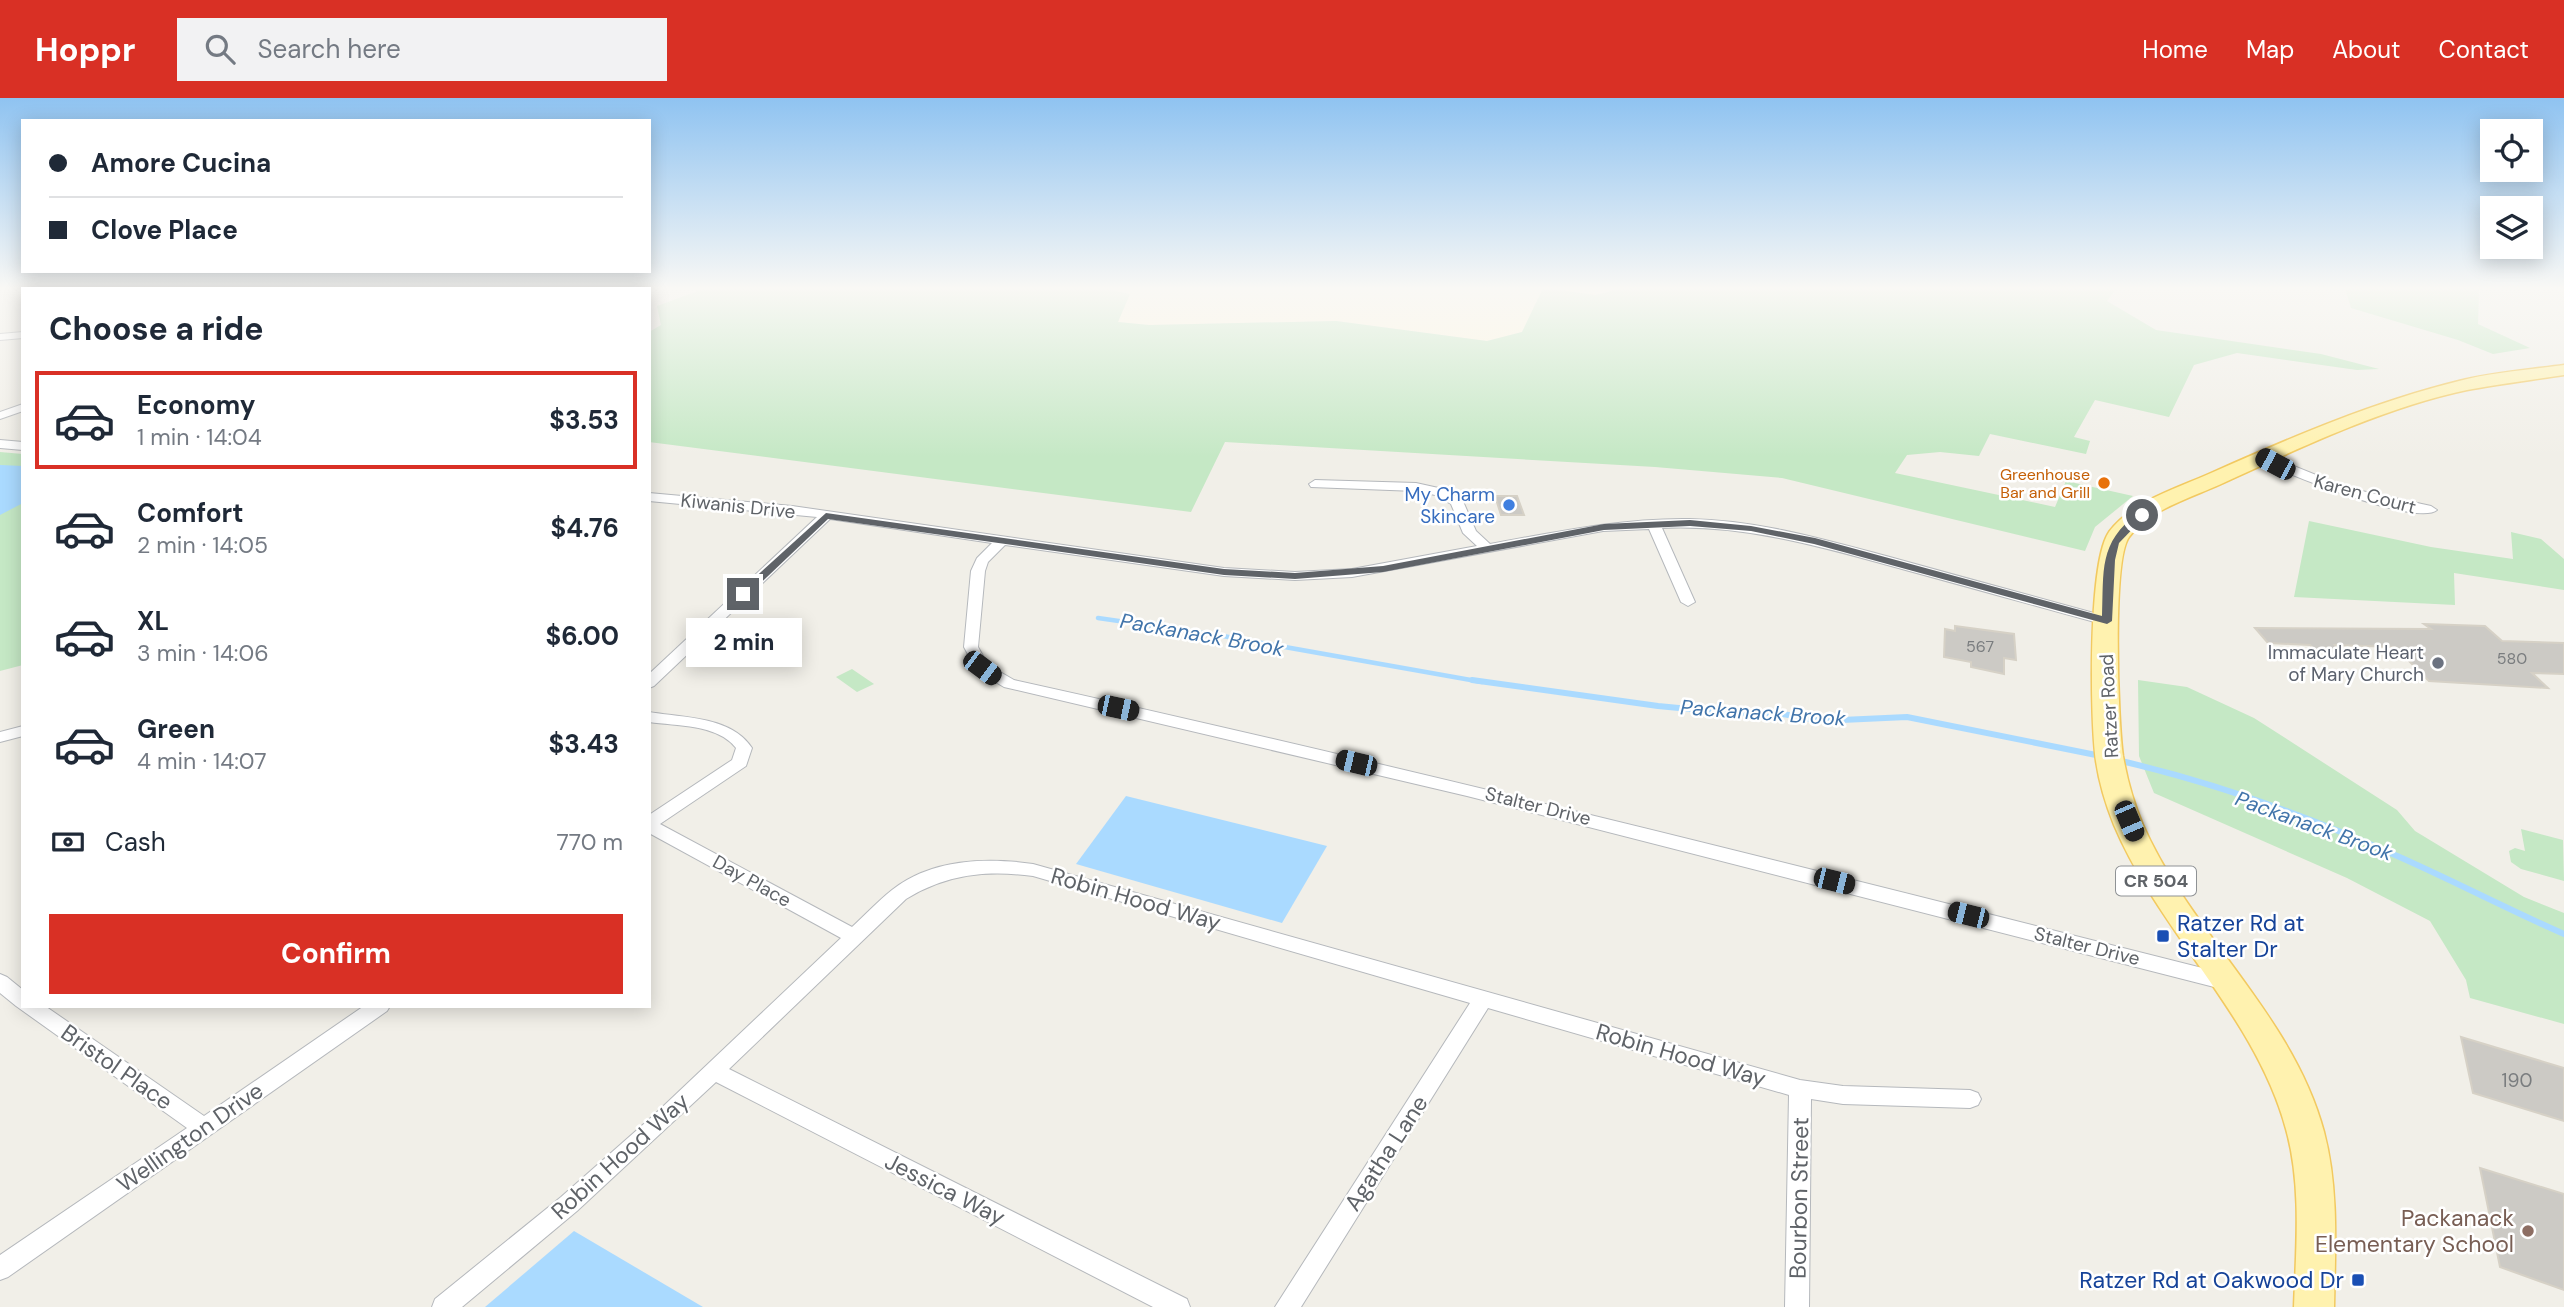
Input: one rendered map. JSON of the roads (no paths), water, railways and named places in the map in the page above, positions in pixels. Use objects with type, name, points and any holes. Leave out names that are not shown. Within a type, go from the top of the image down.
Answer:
[{"type":"main road","name":"Ratzer Road","points":[[2314,1307],[2314,1197],[2305,1130],[2283,1074],[2229,982],[2157,883],[2123,807],[2111,761],[2106,716],[2110,560],[2119,534],[2155,506],[2262,457],[2422,395],[2464,385],[2564,370]]},
{"type":"street","points":[[0,416],[21,408]]},
{"type":"street","points":[[0,444],[21,446]]},
{"type":"street","name":"Karen Court","points":[[2262,457],[2297,475],[2344,491],[2431,510]]},
{"type":"street","points":[[1315,484],[1416,487],[1439,492],[1457,502],[1470,533],[1487,548]]},
{"type":"street","name":"Kiwanis Drive","points":[[651,497],[826,516],[1224,572],[1295,576],[1383,569],[1604,527],[1653,523],[1720,525],[1782,534],[2107,621]]},
{"type":"street","points":[[651,681],[826,516]]},
{"type":"street","points":[[1653,523],[1688,602]]},
{"type":"street","name":"Stalter Drive","points":[[1001,541],[987,555],[978,571],[971,647],[982,668],[1009,684],[1551,809],[2229,982]]},
{"type":"street","points":[[651,717],[733,734],[744,748],[743,757],[732,768],[651,823]]},
{"type":"street","points":[[0,737],[21,732]]},
{"type":"street","name":"Day Place","points":[[651,825],[854,937]]},
{"type":"street","name":"Robin Hood Way","points":[[444,1307],[569,1204],[899,894],[916,882],[959,868],[1008,866],[1033,870],[1800,1088],[1843,1096],[1970,1099]]},
{"type":"street","points":[[0,982],[21,999]]},
{"type":"street","name":"Agatha Lane","points":[[1287,1307],[1484,998]]},
{"type":"street","name":"Bristol Place","points":[[33,1008],[204,1128]]},
{"type":"street","name":"Wellington Drive","points":[[0,1269],[377,1008]]},
{"type":"street","name":"Jessica Way","points":[[713,1071],[1178,1307]]},
{"type":"street","name":"Bourbon Street","points":[[1797,1307],[1800,1088]]},
{"type":"water","points":[[0,465],[21,466],[21,504],[0,515]]},
{"type":"water","points":[[1126,796],[1327,846],[1282,923],[1076,864]]},
{"type":"water","points":[[574,1231],[703,1307],[485,1307]]},
{"type":"waterway","name":"Packanack Brook","points":[[1098,618],[1223,636],[1482,682]]},
{"type":"waterway","name":"Packanack Brook","points":[[1472,680],[1658,706],[1731,713],[1783,714],[1820,721],[1907,717],[2101,756]]},
{"type":"waterway","name":"Packanack Brook","points":[[2117,760],[2223,789],[2327,826],[2564,934]]},
{"type":"place","name":"Greenhouse Bar and Grill","points":[[2104,483]]},
{"type":"place","name":"My Charm Skincare","points":[[1509,505]]},
{"type":"place","name":"Immaculate Heart of Mary Church","points":[[2438,663]]},
{"type":"place","name":"Ratzer Rd at Stalter Dr","points":[[2163,936]]},
{"type":"place","name":"Packanack Elementary School","points":[[2528,1231]]},
{"type":"place","name":"Ratzer Rd at Oakwood Dr","points":[[2358,1280]]}]
